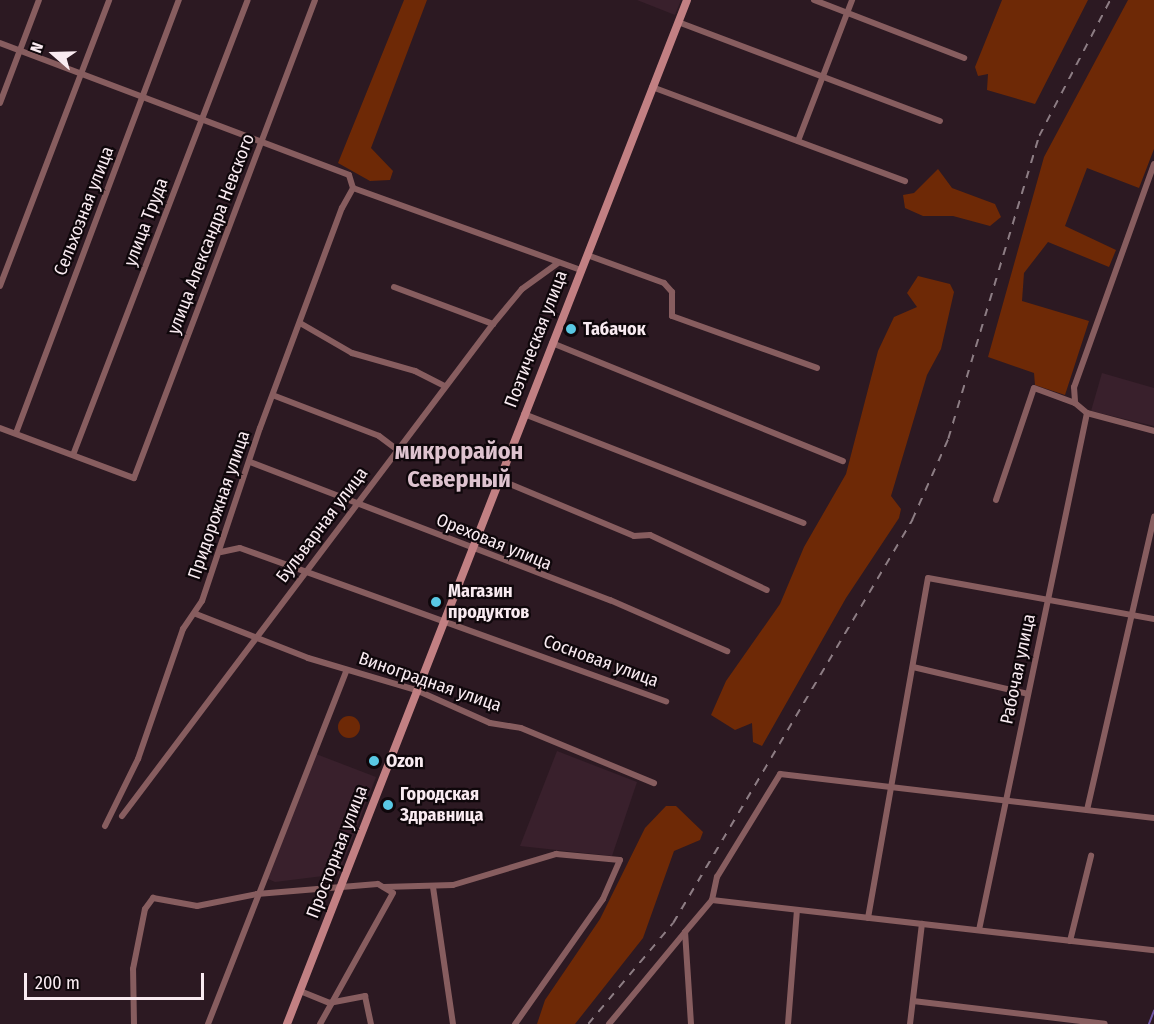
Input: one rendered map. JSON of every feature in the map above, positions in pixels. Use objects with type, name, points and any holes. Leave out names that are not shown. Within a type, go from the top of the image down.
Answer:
[{"type":"street","points":[[0,103],[39,0]]},
{"type":"street","points":[[0,286],[109,0]]},
{"type":"street","name":"Сельхозная улица","points":[[16,434],[179,0]]},
{"type":"street","name":"улица Труда","points":[[73,455],[248,0]]},
{"type":"street","name":"улица Александра Невского","points":[[73,455],[134,478],[315,0]]},
{"type":"street","name":"Поэтическая улица","points":[[416,690],[687,0]]},
{"type":"street","points":[[814,0],[964,58]]},
{"type":"street","points":[[798,141],[852,0]]},
{"type":"street","points":[[678,22],[940,122]]},
{"type":"street","points":[[0,43],[349,175],[353,188],[581,270]]},
{"type":"street","points":[[652,87],[905,181]]},
{"type":"street","points":[[1075,404],[1079,366],[1154,164]]},
{"type":"street","name":"Придорожная улица","points":[[105,826],[138,759],[183,629],[196,614],[221,552],[250,462],[300,323],[353,188]]},
{"type":"street","points":[[586,255],[664,283],[672,292],[672,316],[817,368]]},
{"type":"street","name":"Бульварная улица","points":[[122,816],[255,637],[358,505],[396,449],[493,324],[522,289],[558,263]]},
{"type":"street","points":[[394,287],[493,324]]},
{"type":"street","points":[[300,323],[352,353],[415,371],[446,386]]},
{"type":"street","points":[[552,343],[843,461]]},
{"type":"street","points":[[996,500],[1034,388],[1075,404],[1087,413],[1154,431]]},
{"type":"street","points":[[275,396],[379,436],[396,449]]},
{"type":"street","name":"Рабочая улица","points":[[979,930],[1087,413]]},
{"type":"street","points":[[524,414],[803,523]]},
{"type":"street","points":[[0,428],[73,455]]},
{"type":"street","name":"Ореховая улица","points":[[250,462],[727,651]]},
{"type":"street","points":[[498,479],[634,536],[650,535],[767,590]]},
{"type":"street","points":[[1087,810],[1134,615],[1154,517]]},
{"type":"street","name":"Сосновая улица","points":[[221,552],[240,548],[444,618],[666,701]]},
{"type":"street","points":[[868,918],[928,578],[1047,602],[1154,619]]},
{"type":"street","name":"Виноградная улица","points":[[196,614],[346,670],[416,690],[654,783]]},
{"type":"street","points":[[913,667],[1029,694]]},
{"type":"street","points":[[208,1024],[256,894],[346,670]]},
{"type":"street","name":"Просторная улица","points":[[287,1024],[342,888],[416,690]]},
{"type":"street","points":[[609,1024],[712,900],[717,877],[780,774],[1154,818]]},
{"type":"street","points":[[134,1024],[134,969],[145,909],[153,898],[197,906],[256,894],[423,883],[433,887],[541,856],[620,860],[603,899],[515,1024]]},
{"type":"street","points":[[1070,941],[1090,856]]},
{"type":"street","points":[[320,1024],[329,1003],[393,893],[383,887]]},
{"type":"street","points":[[433,887],[453,1024]]},
{"type":"street","points":[[712,900],[1154,950]]},
{"type":"street","points":[[788,1024],[796,910]]},
{"type":"street","points":[[910,1024],[922,924]]},
{"type":"street","points":[[685,932],[691,1024]]},
{"type":"street","points":[[300,991],[329,1003],[365,996],[371,1024]]},
{"type":"street","points":[[913,1001],[1105,1024]]},
{"type":"shaded area","points":[[404,0],[427,0],[371,148],[393,171],[390,180],[370,181],[338,163]]},
{"type":"shaded area","points":[[637,0],[681,0],[675,15]]},
{"type":"shaded area","points":[[1002,0],[1088,0],[1035,104],[987,90],[988,74],[978,76],[975,67]]},
{"type":"shaded area","points":[[1128,0],[1154,0],[1154,149],[1139,188],[1087,168],[1065,226],[1116,250],[1109,267],[1048,242],[1024,273],[1022,301],[1089,321],[1065,395],[1035,385],[1034,373],[988,357],[1044,157]]},
{"type":"shaded area","points":[[938,169],[952,188],[995,204],[1001,217],[990,226],[953,216],[923,216],[905,208],[903,195],[914,193]]},
{"type":"shaded area","points":[[918,276],[950,284],[954,292],[941,349],[927,375],[891,496],[901,509],[899,518],[846,598],[762,746],[753,742],[752,723],[735,730],[711,715],[726,681],[780,604],[804,547],[846,474],[878,351],[894,317],[917,307],[907,293]]},
{"type":"shaded area","points":[[1102,373],[1154,388],[1154,426],[1091,411]]},
{"type":"shaded area","points":[[349,716],[357,719],[360,727],[357,735],[349,738],[341,735],[338,727],[341,719]]},
{"type":"shaded area","points":[[557,751],[637,782],[612,856],[520,846]]},
{"type":"shaded area","points":[[316,754],[376,777],[339,874],[275,882],[266,878]]},
{"type":"shaded area","points":[[666,806],[676,806],[703,832],[700,840],[674,851],[643,938],[575,1024],[537,1024],[545,1000],[600,919],[645,828]]},
{"type":"waterway","points":[[1149,1024],[1154,1011]]},
{"type":"railway","points":[[588,1024],[673,923],[912,520],[948,439],[1039,136],[1110,0]]},
{"type":"place","name":"Табачок","points":[[571,329]]},
{"type":"place","name":"Магазин продуктов","points":[[436,602]]},
{"type":"place","name":"Ozon","points":[[374,761]]},
{"type":"place","name":"Городская Здравница","points":[[388,805]]},
{"type":"district","name":"микрорайон Северный","points":[[459,466]]}]
